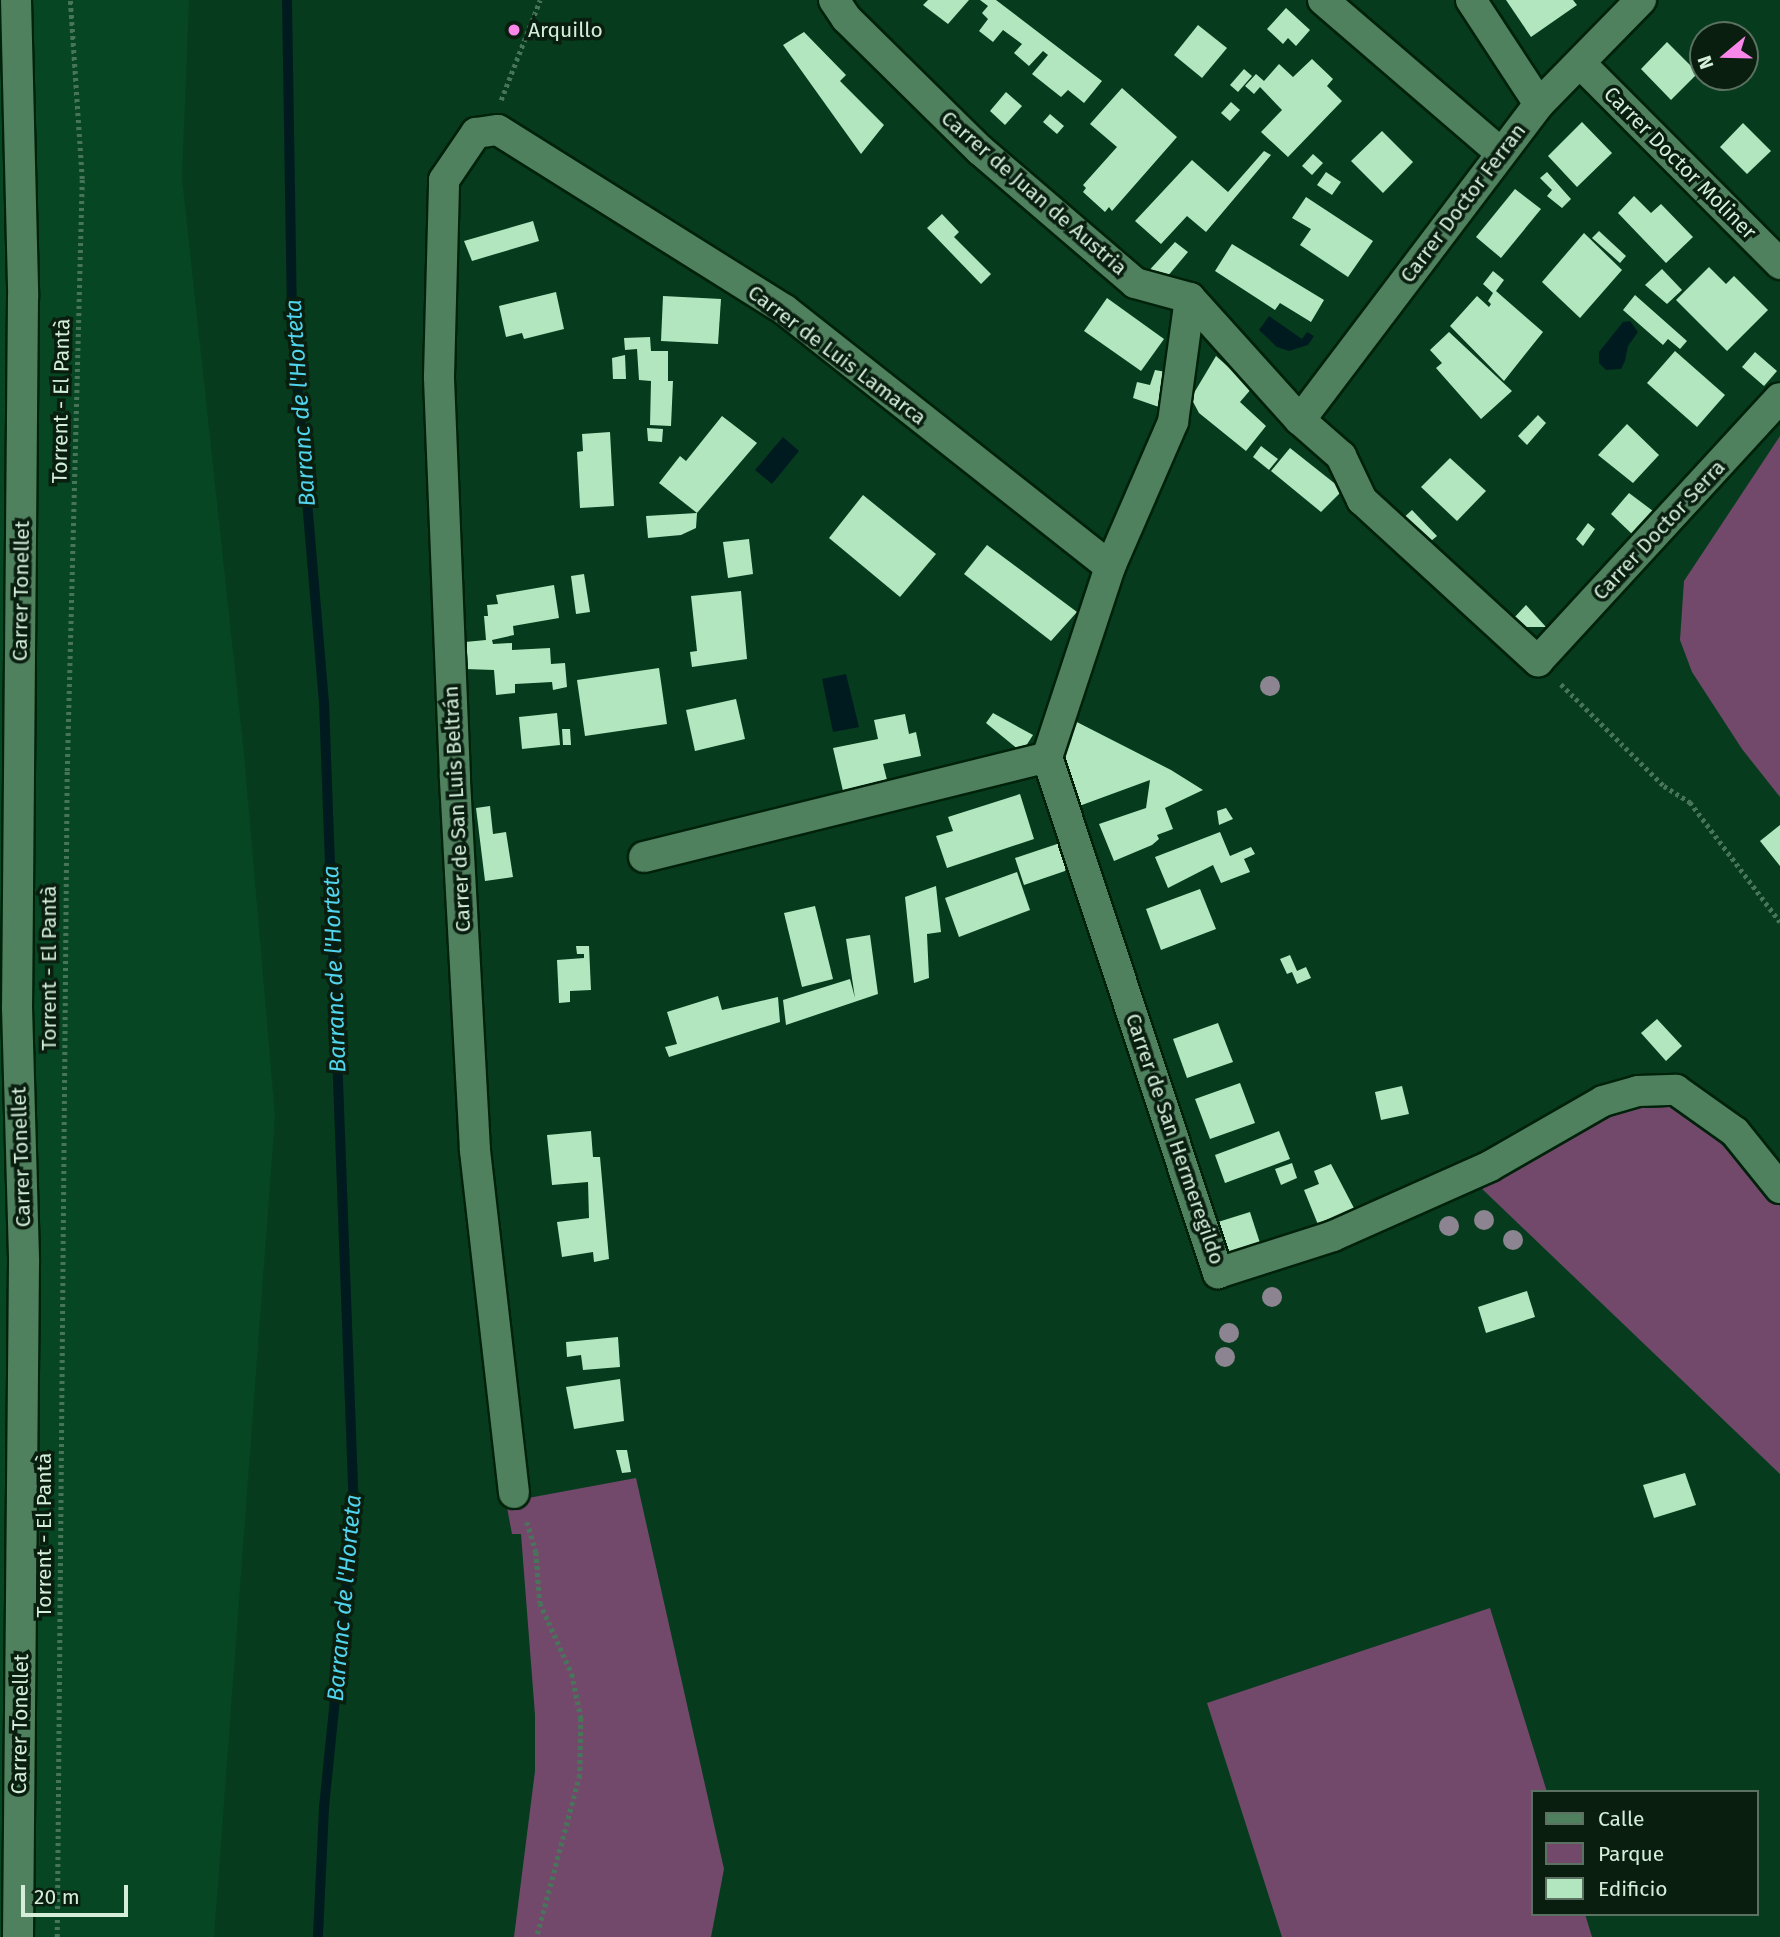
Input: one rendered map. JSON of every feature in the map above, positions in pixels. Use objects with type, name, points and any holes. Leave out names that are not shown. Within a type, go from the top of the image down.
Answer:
[{"type":"street","name":"Carrer Tonellet","points":[[16,0],[23,297],[10,1110],[24,1262],[18,1937]]},
{"type":"street","name":"Carrer de Juan de Austria","points":[[834,0],[846,18],[980,150],[1135,283],[1190,298]]},
{"type":"street","points":[[1323,0],[1500,152]]},
{"type":"street","points":[[1471,0],[1539,104]]},
{"type":"street","name":"Carrer Doctor Ferran","points":[[1300,419],[1539,104],[1641,0]]},
{"type":"street","name":"Carrer Doctor Moliner","points":[[1580,63],[1780,264]]},
{"type":"street","name":"Carrer de Luis Lamarca","points":[[484,132],[498,130],[785,310],[1110,567]]},
{"type":"street","name":"Carrer de San Luis Beltrán","points":[[484,132],[444,180],[439,376],[475,1150],[514,1493]]},
{"type":"street","points":[[1190,298],[1300,419],[1341,456],[1362,499],[1538,661]]},
{"type":"street","points":[[644,857],[1047,757],[1110,567],[1173,422],[1190,298]]},
{"type":"street","name":"Carrer Doctor Serra","points":[[1538,661],[1780,398]]},
{"type":"street","name":"Carrer de San Hermeregildo","points":[[1047,757],[1218,1273],[1333,1236],[1490,1166],[1603,1101],[1638,1091],[1676,1090],[1735,1132],[1780,1188]]},
{"type":"path","name":"Torrent - El Pantà","points":[[57,1937],[67,771],[82,179],[70,0]]},
{"type":"path","points":[[484,132],[540,0]]},
{"type":"path","points":[[1538,661],[1664,786],[1690,802],[1780,922]]},
{"type":"path","points":[[514,1493],[536,1552],[540,1603],[572,1674],[581,1718],[580,1775],[537,1937]]},
{"type":"shaded area","points":[[0,0],[189,0],[182,178],[244,754],[275,1116],[214,1937],[0,1937]]},
{"type":"green space","points":[[1780,436],[1780,797],[1742,749],[1692,672],[1680,640],[1684,581]]},
{"type":"green space","points":[[1650,1102],[1676,1104],[1692,1113],[1780,1206],[1780,1474],[1478,1185],[1588,1120]]},
{"type":"green space","points":[[636,1478],[724,1869],[711,1937],[514,1937],[535,1771],[535,1715],[521,1534],[512,1534],[506,1502]]},
{"type":"green space","points":[[1490,1608],[1546,1790],[1532,1790],[1532,1916],[1586,1916],[1592,1937],[1282,1937],[1207,1703]]},
{"type":"water","points":[[1269,316],[1302,339],[1307,332],[1314,336],[1308,345],[1289,351],[1277,347],[1259,330]]},
{"type":"water","points":[[1630,321],[1638,332],[1628,346],[1625,361],[1621,369],[1606,370],[1599,363],[1599,352],[1623,322]]},
{"type":"water","points":[[783,437],[799,451],[772,484],[755,470]]},
{"type":"water","points":[[846,674],[859,727],[833,732],[822,679]]},
{"type":"building","points":[[928,0],[969,0],[948,24],[923,5]]},
{"type":"building","points":[[980,0],[996,0],[1102,81],[1084,103],[1068,90],[1061,97],[1032,74],[1048,55],[1043,51],[1029,66],[1014,53],[1022,44],[1003,30],[993,42],[979,31],[988,19],[982,13],[988,6]]},
{"type":"building","points":[[1506,0],[1573,0],[1577,5],[1531,37]]},
{"type":"building","points":[[1286,8],[1310,30],[1296,46],[1288,38],[1283,44],[1267,29]]},
{"type":"building","points":[[1198,25],[1227,48],[1202,78],[1174,55]]},
{"type":"building","points":[[804,32],[846,75],[840,81],[884,125],[861,154],[783,45]]},
{"type":"building","points":[[1667,42],[1689,64],[1689,82],[1671,100],[1641,69]]},
{"type":"building","points":[[1312,59],[1333,79],[1327,86],[1342,101],[1288,157],[1261,132],[1282,110],[1260,87],[1254,94],[1245,86],[1256,74],[1264,81],[1279,64],[1293,77]]},
{"type":"building","points":[[1244,69],[1252,76],[1238,92],[1230,85]]},
{"type":"building","points":[[1122,88],[1177,137],[1112,211],[1109,207],[1105,212],[1083,192],[1086,188],[1083,185],[1117,147],[1090,124]]},
{"type":"building","points":[[1006,92],[1022,106],[1005,125],[990,111]]},
{"type":"building","points":[[1231,102],[1240,110],[1230,121],[1221,113]]},
{"type":"building","points":[[1050,114],[1064,126],[1057,134],[1043,122]]},
{"type":"building","points":[[1582,122],[1612,153],[1577,187],[1548,156]]},
{"type":"building","points":[[1743,123],[1771,151],[1747,174],[1720,147]]},
{"type":"building","points":[[1382,131],[1413,162],[1383,193],[1351,161]]},
{"type":"building","points":[[1264,151],[1271,155],[1206,232],[1187,216],[1161,244],[1135,221],[1192,160],[1228,192]]},
{"type":"building","points":[[1313,154],[1323,163],[1312,175],[1302,166]]},
{"type":"building","points":[[1326,172],[1341,182],[1332,195],[1317,185]]},
{"type":"building","points":[[1547,172],[1571,199],[1562,208],[1547,196],[1552,190],[1540,178]]},
{"type":"building","points":[[1515,189],[1541,209],[1501,258],[1476,237]]},
{"type":"building","points":[[1634,196],[1651,213],[1661,204],[1693,237],[1666,263],[1618,213]]},
{"type":"building","points":[[1306,197],[1373,241],[1348,277],[1300,245],[1311,229],[1292,218]]},
{"type":"building","points":[[942,214],[959,232],[954,237],[991,274],[981,284],[927,228]]},
{"type":"building","points":[[533,221],[539,241],[472,261],[464,241]]},
{"type":"building","points":[[1599,231],[1626,256],[1620,263],[1592,238]]},
{"type":"building","points":[[1584,233],[1622,270],[1580,318],[1542,282]]},
{"type":"building","points":[[1175,242],[1188,252],[1161,284],[1145,275]]},
{"type":"building","points":[[1232,244],[1324,300],[1311,322],[1280,303],[1275,310],[1215,271]]},
{"type":"building","points":[[1709,267],[1726,284],[1734,276],[1768,310],[1727,351],[1676,300]]},
{"type":"building","points":[[1662,269],[1682,290],[1667,304],[1645,285]]},
{"type":"building","points":[[1493,271],[1504,280],[1496,291],[1543,332],[1504,381],[1450,326],[1477,296],[1489,307],[1491,304],[1488,301],[1493,293],[1483,284]]},
{"type":"building","points":[[556,292],[564,329],[524,339],[522,333],[506,337],[499,306]]},
{"type":"building","points":[[1635,295],[1687,341],[1680,349],[1668,339],[1663,345],[1623,310]]},
{"type":"building","points":[[663,296],[721,299],[718,344],[661,341]]},
{"type":"building","points":[[1107,298],[1164,339],[1141,371],[1084,331]]},
{"type":"building","points":[[1449,332],[1512,391],[1481,419],[1436,368],[1442,363],[1430,350]]},
{"type":"building","points":[[650,337],[651,351],[668,351],[668,381],[673,381],[671,426],[650,425],[651,381],[639,380],[637,349],[625,350],[624,338]]},
{"type":"building","points":[[1675,351],[1725,395],[1697,427],[1647,383]]},
{"type":"building","points":[[1755,352],[1777,371],[1764,386],[1742,367]]},
{"type":"building","points":[[625,355],[626,379],[613,379],[612,358]]},
{"type":"building","points":[[1216,356],[1252,388],[1240,402],[1266,426],[1246,451],[1199,413],[1191,398]]},
{"type":"building","points":[[1155,370],[1166,372],[1159,407],[1133,398],[1137,382],[1150,385]]},
{"type":"building","points":[[1538,415],[1546,423],[1527,445],[1518,436]]},
{"type":"building","points":[[722,416],[757,443],[697,513],[659,483],[680,456],[686,461]]},
{"type":"building","points":[[1627,424],[1659,455],[1633,483],[1598,455]]},
{"type":"building","points":[[647,428],[663,429],[662,442],[648,441]]},
{"type":"building","points":[[610,432],[614,506],[580,508],[577,452],[583,451],[582,434]]},
{"type":"building","points":[[1261,446],[1278,459],[1269,470],[1253,457]]},
{"type":"building","points":[[1290,448],[1343,490],[1321,512],[1271,471]]},
{"type":"building","points":[[1450,458],[1486,491],[1457,521],[1421,487]]},
{"type":"building","points":[[1629,493],[1653,511],[1632,534],[1611,514]]},
{"type":"building","points":[[863,495],[936,554],[900,597],[829,538]]},
{"type":"building","points":[[1412,510],[1437,536],[1424,547],[1400,521]]},
{"type":"building","points":[[697,513],[696,528],[681,535],[648,538],[646,516]]},
{"type":"building","points":[[1588,523],[1595,529],[1583,546],[1576,539]]},
{"type":"building","points":[[749,539],[753,574],[728,578],[723,542]]},
{"type":"building","points":[[987,545],[1077,612],[1051,641],[964,574]]},
{"type":"building","points":[[584,574],[590,612],[576,614],[571,576]]},
{"type":"building","points":[[554,585],[559,618],[513,626],[514,635],[492,640],[493,644],[512,643],[512,650],[550,648],[551,664],[565,663],[567,687],[553,690],[552,682],[515,684],[515,693],[496,695],[494,670],[465,669],[465,642],[486,640],[484,616],[488,616],[487,605],[498,604],[496,595]]},
{"type":"building","points":[[741,591],[747,659],[692,667],[690,652],[697,651],[691,596]]},
{"type":"building","points":[[1526,605],[1546,627],[1520,627],[1512,620]]},
{"type":"building","points":[[659,668],[667,724],[585,736],[577,680]]},
{"type":"building","points":[[736,699],[745,739],[695,751],[686,710]]},
{"type":"building","points":[[557,713],[560,745],[522,749],[519,717]]},
{"type":"building","points":[[993,713],[1033,735],[1024,749],[1019,750],[986,723]]},
{"type":"building","points":[[905,714],[909,734],[916,732],[921,756],[883,764],[887,780],[843,791],[833,748],[878,739],[874,720]]},
{"type":"building","points":[[1069,718],[1171,770],[1203,790],[1165,808],[1173,829],[1157,835],[1159,839],[1152,845],[1114,861],[1099,824],[1146,808],[1150,780],[1071,809],[1054,756]]},
{"type":"building","points":[[562,729],[570,729],[571,745],[563,745]]},
{"type":"building","points":[[1020,794],[1034,839],[947,868],[936,836],[953,831],[948,817]]},
{"type":"building","points":[[490,806],[493,834],[506,832],[513,877],[485,881],[476,808]]},
{"type":"building","points":[[1226,808],[1233,819],[1219,825],[1217,811]]},
{"type":"building","points":[[1780,825],[1780,866],[1760,841]]},
{"type":"building","points":[[1220,832],[1230,856],[1251,847],[1255,854],[1244,859],[1250,872],[1221,883],[1213,865],[1168,888],[1155,857]]},
{"type":"building","points":[[1063,842],[1069,857],[1065,871],[1024,885],[1015,858]]},
{"type":"building","points":[[1017,872],[1030,910],[959,937],[945,898]]},
{"type":"building","points":[[936,886],[941,932],[927,934],[929,978],[914,983],[905,897]]},
{"type":"building","points":[[1200,889],[1216,929],[1161,950],[1146,909]]},
{"type":"building","points":[[815,906],[833,979],[802,987],[784,913]]},
{"type":"building","points":[[870,935],[878,994],[786,1025],[783,1000],[850,979],[855,998],[846,939]]},
{"type":"building","points":[[576,946],[589,946],[591,990],[570,991],[570,1002],[559,1003],[557,960],[584,958],[584,954],[577,954]]},
{"type":"building","points":[[1290,955],[1297,971],[1306,967],[1311,978],[1297,984],[1292,972],[1287,974],[1280,959]]},
{"type":"building","points":[[718,996],[722,1010],[778,997],[780,1022],[669,1057],[665,1047],[677,1044],[667,1012]]},
{"type":"building","points":[[1657,1019],[1682,1046],[1666,1061],[1641,1033]]},
{"type":"building","points":[[1218,1023],[1233,1062],[1187,1078],[1173,1039]]},
{"type":"building","points":[[1240,1083],[1255,1123],[1210,1139],[1195,1099]]},
{"type":"building","points":[[1402,1086],[1409,1114],[1381,1120],[1375,1092]]},
{"type":"building","points":[[591,1131],[593,1157],[600,1157],[609,1259],[594,1262],[593,1252],[562,1257],[557,1222],[589,1218],[588,1182],[552,1185],[547,1135]]},
{"type":"building","points":[[1279,1131],[1290,1159],[1225,1183],[1215,1155]]},
{"type":"building","points":[[1292,1163],[1297,1178],[1281,1185],[1275,1169]]},
{"type":"building","points":[[1331,1164],[1356,1212],[1319,1227],[1304,1190],[1319,1184],[1314,1171]]},
{"type":"building","points":[[1250,1212],[1260,1243],[1228,1254],[1218,1222]]},
{"type":"building","points":[[1527,1291],[1535,1317],[1486,1333],[1478,1307]]},
{"type":"building","points":[[618,1337],[620,1367],[583,1370],[581,1355],[567,1357],[566,1342]]},
{"type":"building","points":[[620,1379],[624,1421],[574,1429],[566,1387]]},
{"type":"building","points":[[616,1450],[627,1450],[631,1472],[622,1473]]},
{"type":"building","points":[[1685,1473],[1696,1505],[1654,1518],[1643,1485]]},
{"type":"waterway","name":"Barranc de l'Horteta","points":[[287,0],[292,322],[324,702],[354,1512],[324,1808],[318,1937]]},
{"type":"place","name":"Arquillo","points":[[514,30]]}]
